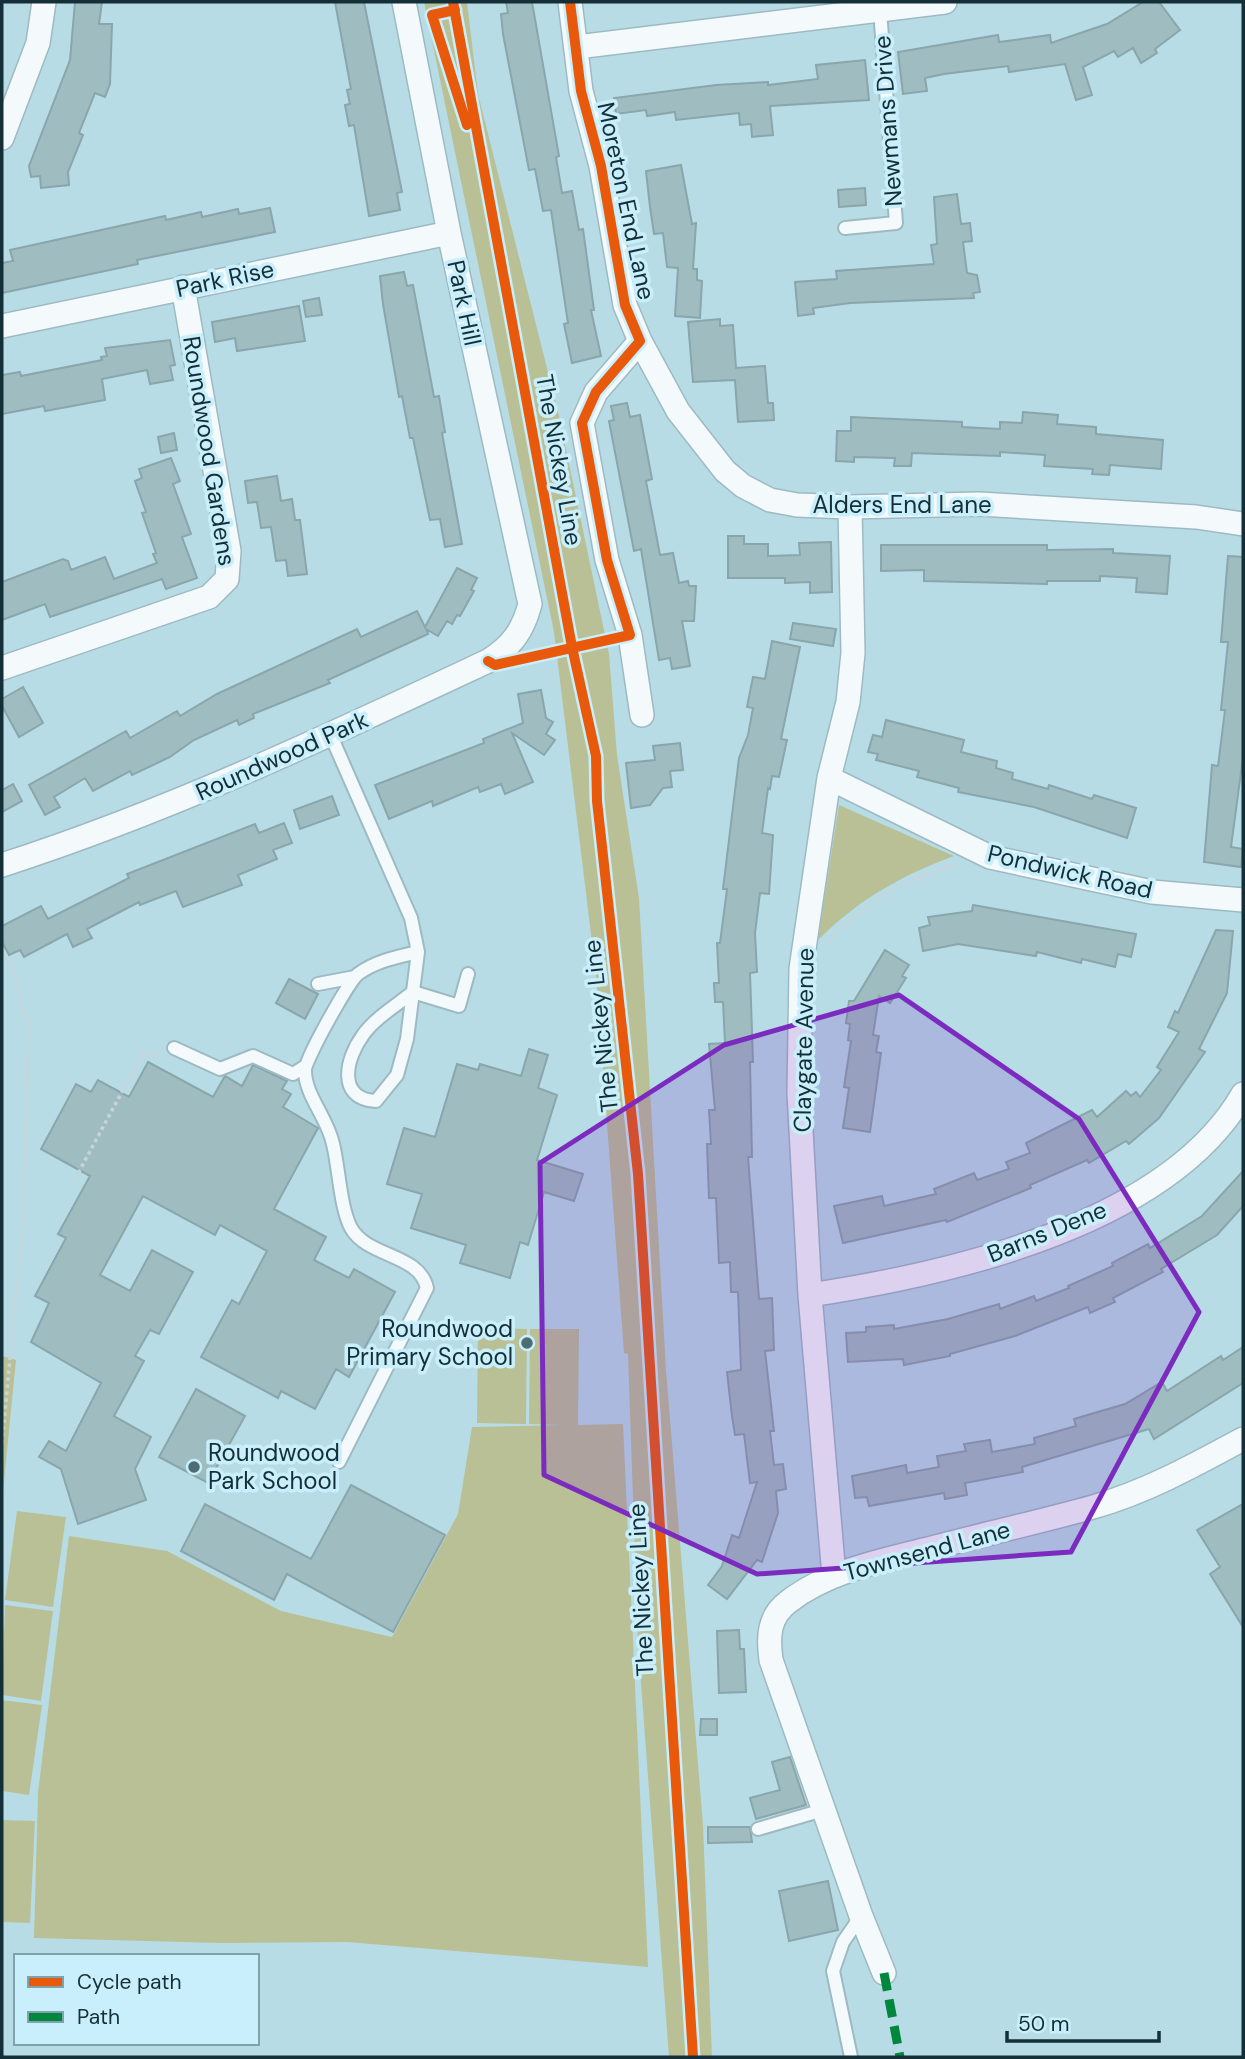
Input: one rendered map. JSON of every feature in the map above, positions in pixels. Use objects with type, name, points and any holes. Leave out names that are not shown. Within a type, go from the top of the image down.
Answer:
[{"type":"street","points":[[2,138],[38,43],[44,2]]},
{"type":"street","name":"Park Hill","points":[[404,2],[449,233],[530,604]]},
{"type":"street","name":"Moreton End Lane","points":[[570,2],[581,91],[601,166],[625,304],[640,341]]},
{"type":"street","points":[[577,47],[945,2]]},
{"type":"street","name":"Park Rise","points":[[2,326],[449,233]]},
{"type":"street","name":"Roundwood Gardens","points":[[2,668],[209,597],[228,579],[229,551],[183,287]]},
{"type":"street","points":[[640,341],[596,392],[582,423],[607,560],[630,635],[642,715]]},
{"type":"street","name":"Alders End Lane","points":[[640,341],[684,419],[725,471],[743,486],[770,500],[850,507],[979,504],[1196,517],[1243,524]]},
{"type":"street","name":"Claygate Avenue","points":[[834,1576],[810,1295],[799,1093],[801,969],[829,778],[848,702],[853,653],[850,507]]},
{"type":"street","name":"Roundwood Park","points":[[2,864],[89,837],[226,783],[488,661],[508,648],[526,618],[530,604]]},
{"type":"street","name":"Pondwick Road","points":[[829,778],[990,857],[1152,892],[1243,900]]},
{"type":"street","name":"Barns Dene","points":[[810,1295],[952,1268],[1068,1227],[1161,1179],[1217,1130],[1243,1094]]},
{"type":"street","name":"Townsend Lane","points":[[884,1973],[823,1811],[771,1660],[769,1631],[787,1602],[834,1576],[887,1559],[1095,1506],[1141,1491],[1243,1439]]},
{"type":"lane","name":"Newmans Drive","points":[[845,228],[896,223],[880,10]]},
{"type":"lane","points":[[331,736],[411,918],[418,952],[413,992],[407,1039],[397,1075],[376,1101],[359,1097],[349,1087],[346,1073],[352,1054],[364,1034],[413,992]]},
{"type":"lane","points":[[318,984],[355,977],[371,966],[418,952]]},
{"type":"lane","points":[[413,992],[459,1006],[468,974]]},
{"type":"lane","points":[[174,1048],[220,1069],[253,1056],[293,1074],[304,1068],[355,977]]},
{"type":"lane","points":[[304,1068],[307,1086],[322,1111],[333,1141],[351,1227],[366,1246],[416,1268],[425,1279],[427,1288],[339,1462]]},
{"type":"lane","points":[[758,1829],[823,1811]]},
{"type":"lane","points":[[850,2057],[833,1971],[843,1942],[861,1916]]},
{"type":"path","points":[[801,969],[854,914],[924,873],[990,857]]},
{"type":"path","points":[[2,949],[13,974],[29,1028],[23,1222],[2,1443]]},
{"type":"path","points":[[75,1179],[144,1051],[156,1058],[174,1048]]},
{"type":"highlighted area","points":[[899,995],[1079,1119],[1199,1312],[1071,1552],[757,1574],[544,1475],[540,1163],[724,1045]]},
{"type":"green space","points":[[424,2],[467,2],[478,94],[559,416],[609,654],[617,755],[639,898],[666,1370],[703,1825],[712,2057],[669,2057],[638,1643],[628,1354],[624,1353],[596,975],[554,632]]},
{"type":"green space","points":[[839,805],[954,856],[882,890],[849,913],[818,940]]},
{"type":"green space","points":[[478,1328],[527,1329],[526,1424],[477,1423]]},
{"type":"green space","points":[[530,1329],[579,1329],[578,1425],[623,1424],[648,1967],[347,1942],[220,1943],[34,1938],[38,1793],[69,1536],[167,1551],[281,1611],[392,1637],[458,1514],[472,1427],[563,1425],[529,1424]]},
{"type":"green space","points":[[2,1356],[16,1360],[3,1491],[2,1539]]},
{"type":"green space","points":[[17,1511],[66,1517],[53,1607],[5,1600]]},
{"type":"green space","points":[[5,1605],[53,1611],[41,1701],[2,1695]]},
{"type":"green space","points":[[2,1700],[42,1705],[29,1795],[2,1791]]},
{"type":"green space","points":[[2,1820],[35,1821],[30,1923],[2,1922]]},
{"type":"building","points":[[75,2],[102,2],[99,24],[112,24],[110,84],[105,97],[95,93],[79,133],[83,135],[68,172],[69,185],[41,188],[40,176],[31,177],[29,166],[70,60]]},
{"type":"building","points":[[335,2],[364,2],[402,192],[397,193],[400,210],[369,216],[354,125],[349,126],[345,105],[350,104],[347,90],[351,89]]},
{"type":"building","points":[[506,2],[532,2],[559,156],[556,157],[562,193],[572,191],[579,230],[583,229],[594,310],[591,310],[601,356],[572,363],[564,324],[568,323],[551,210],[543,211],[535,169],[529,170],[503,34],[501,14],[508,13]]},
{"type":"building","points":[[1143,2],[1159,2],[1180,30],[1155,49],[1157,53],[1141,63],[1133,48],[1118,57],[1114,51],[1083,67],[1092,95],[1076,100],[1065,64],[1009,72],[1008,66],[944,74],[925,78],[927,91],[903,94],[898,52],[998,35],[999,42],[1050,35],[1051,43],[1107,24]]},
{"type":"building","points":[[865,60],[869,100],[770,106],[773,135],[752,137],[751,124],[740,125],[739,113],[676,120],[675,112],[647,116],[646,110],[616,114],[614,98],[716,85],[768,82],[768,85],[818,79],[816,65]]},
{"type":"building","points":[[681,165],[692,224],[696,223],[693,269],[697,269],[697,280],[702,281],[700,318],[675,316],[678,268],[667,267],[663,233],[654,234],[650,207],[646,171]]},
{"type":"building","points":[[865,188],[866,205],[839,207],[838,190]]},
{"type":"building","points":[[957,194],[961,224],[970,223],[972,241],[963,242],[967,273],[977,275],[980,292],[973,293],[974,298],[850,303],[813,308],[814,314],[798,316],[795,282],[837,279],[836,271],[934,264],[931,245],[937,244],[934,197]]},
{"type":"building","points":[[270,208],[275,232],[137,260],[138,264],[2,293],[2,263],[13,261],[10,250],[165,216],[166,220],[201,212],[202,217],[238,209],[239,214]]},
{"type":"building","points":[[404,272],[407,286],[413,285],[434,397],[439,396],[445,432],[442,433],[462,544],[445,547],[440,519],[430,520],[413,438],[410,438],[402,396],[399,397],[380,276]]},
{"type":"building","points":[[319,298],[322,315],[306,317],[303,301]]},
{"type":"building","points":[[299,306],[305,341],[237,351],[235,338],[215,342],[212,322]]},
{"type":"building","points":[[720,319],[720,326],[733,325],[736,368],[765,366],[768,403],[773,403],[774,420],[738,422],[735,380],[693,382],[688,322]]},
{"type":"building","points":[[170,340],[175,365],[170,366],[173,380],[150,384],[147,370],[102,379],[105,400],[45,411],[44,406],[2,414],[2,375],[20,372],[21,376],[102,360],[101,357],[107,356],[105,348]]},
{"type":"building","points":[[627,403],[630,417],[640,415],[652,479],[646,481],[660,555],[673,553],[679,583],[688,581],[689,586],[696,586],[694,621],[682,621],[690,666],[672,669],[670,658],[659,660],[641,549],[634,551],[609,421],[614,420],[611,406]]},
{"type":"building","points":[[1023,412],[1058,415],[1057,424],[1096,427],[1096,434],[1163,440],[1161,469],[1110,465],[1109,475],[1092,474],[1093,469],[1044,466],[1045,455],[1000,452],[1000,456],[912,453],[911,466],[894,466],[895,458],[854,457],[854,462],[836,461],[837,431],[851,431],[851,417],[962,422],[962,427],[1000,429],[1000,422],[1022,423]]},
{"type":"building","points":[[174,433],[177,450],[161,453],[158,437]]},
{"type":"building","points":[[171,458],[180,481],[173,484],[191,534],[182,537],[197,578],[166,589],[162,579],[50,617],[45,604],[2,620],[2,582],[63,559],[68,561],[71,570],[105,557],[114,579],[157,563],[142,513],[146,512],[135,481],[142,478],[139,469]]},
{"type":"building","points":[[277,476],[281,501],[292,499],[295,520],[300,520],[307,574],[288,576],[286,560],[276,561],[271,527],[261,528],[257,502],[248,503],[245,481]]},
{"type":"building","points":[[728,536],[744,536],[744,544],[768,544],[768,556],[800,555],[799,543],[831,542],[832,592],[810,593],[810,582],[785,583],[785,578],[728,578]]},
{"type":"building","points":[[881,545],[1047,545],[1047,550],[1113,549],[1113,553],[1170,556],[1167,594],[1136,592],[1137,578],[1100,576],[1100,581],[1047,581],[1047,584],[924,581],[924,570],[881,571]]},
{"type":"building","points":[[1228,556],[1243,557],[1243,757],[1231,847],[1243,849],[1241,867],[1204,862],[1212,765],[1218,766],[1225,710],[1221,710],[1228,642],[1221,642]]},
{"type":"building","points":[[457,568],[477,578],[471,590],[474,591],[460,616],[457,615],[452,624],[447,621],[438,636],[426,629],[428,634],[328,680],[330,683],[253,714],[254,718],[239,725],[237,720],[194,740],[170,757],[132,775],[130,771],[93,791],[85,778],[54,797],[60,807],[45,815],[29,785],[126,731],[130,738],[177,711],[180,716],[217,694],[357,629],[361,637],[417,611],[425,627]]},
{"type":"building","points":[[793,623],[836,629],[833,646],[790,639]]},
{"type":"building","points":[[772,641],[800,647],[781,739],[787,740],[779,777],[772,776],[770,789],[768,788],[762,833],[773,835],[769,894],[760,893],[755,933],[757,972],[750,973],[752,1157],[748,1157],[759,1299],[772,1298],[774,1350],[765,1351],[774,1431],[770,1431],[774,1465],[783,1464],[786,1489],[776,1491],[778,1513],[762,1562],[757,1560],[727,1599],[708,1585],[722,1566],[732,1535],[739,1538],[757,1482],[750,1483],[744,1434],[735,1435],[727,1372],[741,1370],[738,1292],[731,1292],[730,1262],[719,1263],[716,1198],[709,1198],[709,1110],[715,1110],[709,1044],[725,1043],[723,1002],[715,1002],[714,983],[719,983],[717,943],[720,943],[727,889],[723,889],[739,758],[748,735],[753,708],[747,707],[753,677],[765,679]]},
{"type":"building","points":[[23,687],[43,723],[19,737],[2,706],[2,699]]},
{"type":"building","points":[[541,690],[546,718],[553,722],[546,734],[555,740],[544,755],[512,733],[533,782],[505,794],[501,784],[480,792],[478,787],[433,806],[432,801],[389,819],[375,785],[484,743],[483,739],[523,723],[518,694]]},
{"type":"building","points":[[886,720],[964,740],[961,752],[997,761],[996,768],[1013,773],[1012,779],[1048,789],[1049,785],[1092,799],[1094,795],[1136,808],[1127,838],[1034,807],[958,792],[959,788],[917,777],[919,771],[876,760],[878,754],[868,752],[873,735],[882,737]]},
{"type":"building","points":[[680,743],[683,770],[670,771],[672,787],[663,788],[650,805],[631,808],[626,763],[655,760],[653,746]]},
{"type":"building","points":[[13,784],[22,801],[2,812],[2,790]]},
{"type":"building","points":[[332,796],[339,815],[300,829],[294,810]]},
{"type":"building","points":[[284,823],[292,843],[273,850],[277,859],[238,875],[242,885],[183,907],[176,891],[140,905],[139,902],[87,929],[92,938],[73,947],[67,934],[24,957],[20,950],[9,955],[2,942],[2,926],[41,906],[48,919],[129,878],[127,874],[255,824],[259,833]]},
{"type":"building","points":[[973,905],[1136,934],[1131,957],[1118,954],[1115,967],[1082,959],[1081,963],[1037,952],[1036,956],[958,944],[923,951],[919,928],[930,925],[928,917],[972,911]]},
{"type":"building","points":[[1216,930],[1233,931],[1227,993],[1199,1049],[1205,1052],[1159,1118],[1129,1144],[1126,1141],[1089,1163],[1087,1160],[1030,1185],[1031,1188],[947,1222],[946,1220],[843,1243],[834,1206],[882,1196],[884,1206],[936,1194],[934,1189],[974,1173],[977,1180],[1009,1169],[1006,1162],[1030,1153],[1026,1143],[1092,1110],[1097,1117],[1126,1091],[1131,1096],[1136,1092],[1140,1097],[1161,1070],[1157,1067],[1179,1032],[1168,1027],[1175,1011],[1178,1013]]},
{"type":"building","points":[[885,950],[909,965],[902,976],[906,978],[890,1003],[879,996],[873,1035],[879,1036],[876,1052],[881,1053],[870,1132],[843,1128],[849,1088],[844,1087],[851,1041],[848,1040],[850,1024],[846,1023],[849,1001],[854,1001]]},
{"type":"building","points":[[289,979],[318,994],[305,1019],[276,1003]]},
{"type":"building","points":[[529,1049],[548,1055],[538,1088],[557,1095],[537,1160],[583,1174],[574,1201],[544,1192],[528,1245],[520,1242],[510,1278],[460,1263],[466,1245],[411,1228],[422,1194],[387,1184],[404,1128],[435,1137],[457,1064],[478,1070],[480,1064],[521,1076]]},
{"type":"building","points":[[148,1062],[213,1097],[225,1076],[242,1086],[253,1065],[287,1081],[282,1089],[291,1094],[283,1107],[318,1128],[274,1209],[326,1237],[314,1260],[349,1278],[354,1269],[395,1292],[349,1377],[336,1369],[315,1409],[281,1391],[278,1398],[201,1357],[232,1300],[239,1304],[267,1251],[220,1225],[215,1235],[143,1196],[100,1275],[130,1291],[152,1250],[193,1272],[159,1334],[150,1330],[135,1356],[144,1361],[114,1416],[151,1437],[135,1469],[146,1500],[78,1524],[61,1469],[39,1457],[49,1441],[66,1451],[101,1383],[31,1342],[49,1303],[35,1296],[66,1238],[58,1234],[90,1176],[41,1149],[76,1084],[91,1092],[98,1080],[129,1097]]},
{"type":"building","points":[[1243,1171],[1243,1206],[1217,1235],[1161,1269],[1163,1272],[1113,1298],[1115,1302],[1090,1313],[1088,1307],[1015,1336],[950,1356],[904,1365],[903,1359],[848,1362],[846,1333],[866,1332],[866,1327],[894,1325],[894,1329],[948,1319],[999,1304],[1000,1309],[1034,1296],[1036,1301],[1069,1288],[1068,1286],[1113,1266],[1112,1263],[1148,1244],[1150,1248],[1202,1216]]},
{"type":"building","points":[[1243,1347],[1243,1383],[1154,1439],[1149,1429],[1022,1467],[1023,1472],[965,1483],[967,1495],[945,1499],[944,1493],[869,1506],[867,1497],[855,1498],[852,1476],[906,1465],[907,1473],[939,1467],[937,1456],[966,1451],[964,1444],[990,1440],[992,1452],[1035,1444],[1034,1438],[1076,1426],[1074,1419],[1125,1404],[1162,1382],[1167,1391],[1221,1356],[1223,1360]]},
{"type":"building","points":[[196,1389],[245,1416],[208,1483],[159,1457]]},
{"type":"building","points":[[351,1485],[445,1535],[393,1632],[287,1574],[274,1600],[181,1551],[205,1504],[311,1559]]},
{"type":"building","points":[[1243,1504],[1243,1627],[1210,1574],[1220,1567],[1197,1530]]},
{"type":"building","points":[[739,1630],[740,1649],[744,1649],[746,1692],[719,1693],[717,1631]]},
{"type":"building","points":[[701,1719],[717,1719],[717,1735],[700,1735]]},
{"type":"building","points":[[790,1757],[806,1805],[756,1819],[750,1798],[780,1790],[772,1762]]},
{"type":"building","points":[[708,1827],[750,1827],[752,1842],[708,1843]]},
{"type":"building","points":[[828,1881],[838,1930],[789,1941],[779,1891]]},
{"type":"marked path","points":[[884,1973],[900,2057]]},
{"type":"cycle path","name":"The Nickey Line","points":[[453,2],[572,647],[596,756],[597,801],[638,1174],[693,2057]]},
{"type":"cycle path","points":[[488,661],[495,665],[630,635],[607,560],[582,423],[596,392],[640,341],[625,305],[601,166],[581,91],[570,2]]},
{"type":"cycle path","points":[[455,10],[432,15],[467,125]]},
{"type":"place","name":"Roundwood Primary School","points":[[527,1343]]},
{"type":"place","name":"Roundwood Park School","points":[[194,1467]]}]
